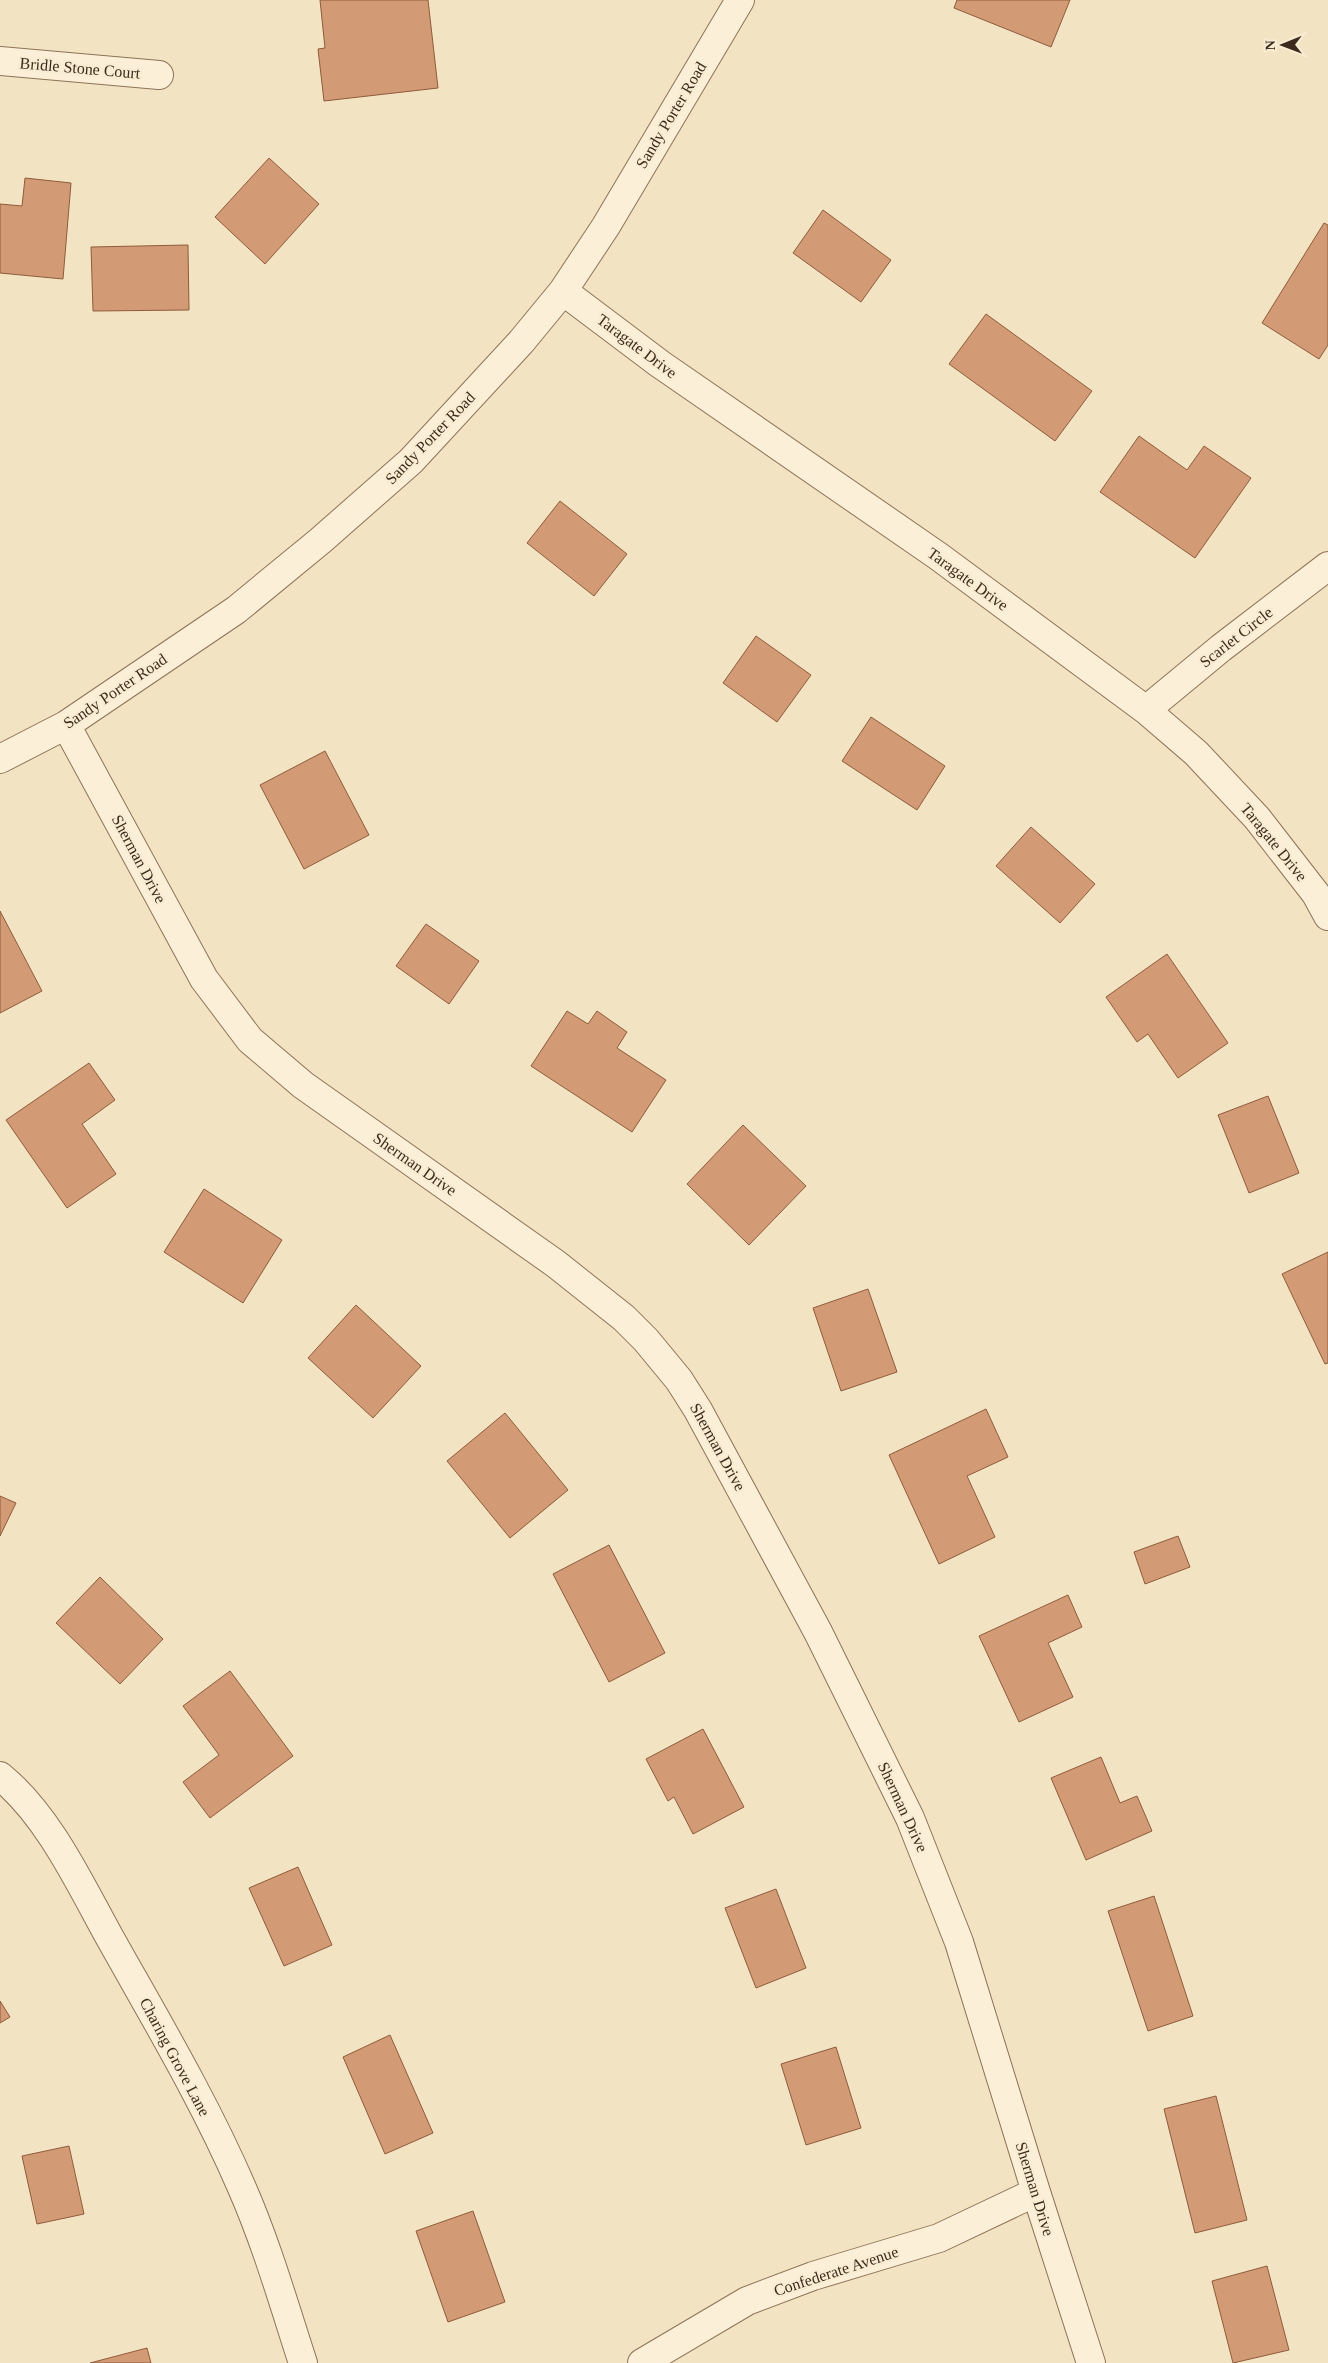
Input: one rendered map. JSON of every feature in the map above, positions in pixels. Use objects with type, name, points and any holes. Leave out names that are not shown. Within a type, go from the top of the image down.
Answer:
[{"type":"street","name":"Sandy Porter Road","points":[[0,759],[66,725],[236,610],[320,541],[410,461],[521,342],[564,291],[606,226],[740,0]]},
{"type":"street","name":"Bridle Stone Court","points":[[0,60],[159,75]]},
{"type":"street","name":"Taragate Drive","points":[[564,291],[660,364],[938,556],[1146,710],[1196,753],[1257,818],[1316,894],[1328,916]]},
{"type":"street","name":"Scarlet Circle","points":[[1146,710],[1221,648],[1328,566]]},
{"type":"street","name":"Sherman Drive","points":[[66,725],[204,979],[250,1040],[302,1085],[556,1264],[624,1318],[646,1340],[684,1388],[698,1410],[814,1624],[910,1818],[959,1942],[1091,2363]]},
{"type":"street","name":"Charing Grove Lane","points":[[0,1776],[29,1806],[65,1857],[186,2074],[242,2188],[268,2255],[303,2363]]},
{"type":"street","name":"Confederate Avenue","points":[[642,2363],[748,2301],[813,2276],[939,2238],[1036,2192]]},
{"type":"building","points":[[320,0],[428,0],[438,88],[324,101],[318,49],[325,48]]},
{"type":"building","points":[[957,0],[1070,0],[1051,47],[954,8]]},
{"type":"building","points":[[269,158],[319,204],[265,264],[215,217]]},
{"type":"building","points":[[25,178],[71,183],[63,279],[0,273],[0,204],[22,206]]},
{"type":"building","points":[[823,210],[891,260],[861,302],[793,253]]},
{"type":"building","points":[[1324,223],[1328,225],[1328,345],[1319,359],[1262,323]]},
{"type":"building","points":[[188,245],[189,310],[93,311],[91,247]]},
{"type":"building","points":[[986,314],[1092,391],[1055,441],[949,364]]},
{"type":"building","points":[[1139,436],[1187,470],[1204,446],[1251,478],[1195,558],[1100,492]]},
{"type":"building","points":[[560,501],[627,554],[594,596],[527,543]]},
{"type":"building","points":[[756,636],[811,675],[777,722],[723,683]]},
{"type":"building","points":[[871,717],[945,766],[917,810],[842,761]]},
{"type":"building","points":[[325,751],[369,835],[304,869],[260,785]]},
{"type":"building","points":[[1031,827],[1095,884],[1060,923],[996,866]]},
{"type":"building","points":[[0,911],[42,991],[0,1013]]},
{"type":"building","points":[[426,924],[479,961],[449,1004],[396,966]]},
{"type":"building","points":[[1167,954],[1228,1043],[1178,1078],[1148,1034],[1137,1042],[1106,997]]},
{"type":"building","points":[[567,1011],[588,1024],[597,1011],[627,1032],[617,1048],[666,1080],[632,1132],[531,1066]]},
{"type":"building","points":[[89,1063],[115,1100],[82,1124],[116,1174],[67,1208],[6,1120]]},
{"type":"building","points":[[1268,1096],[1299,1173],[1249,1193],[1218,1115]]},
{"type":"building","points":[[743,1125],[806,1186],[749,1245],[687,1184]]},
{"type":"building","points":[[204,1189],[282,1240],[243,1303],[164,1252]]},
{"type":"building","points":[[1328,1252],[1328,1363],[1325,1364],[1282,1274]]},
{"type":"building","points":[[868,1289],[897,1372],[841,1391],[813,1308]]},
{"type":"building","points":[[356,1305],[421,1366],[373,1418],[308,1358]]},
{"type":"building","points":[[986,1409],[1008,1457],[967,1476],[995,1537],[939,1564],[889,1455]]},
{"type":"building","points":[[505,1413],[568,1490],[510,1538],[447,1461]]},
{"type":"building","points":[[0,1496],[16,1503],[0,1536]]},
{"type":"building","points":[[1178,1536],[1190,1567],[1145,1584],[1134,1552]]},
{"type":"building","points":[[609,1545],[665,1653],[609,1682],[553,1574]]},
{"type":"building","points":[[100,1577],[163,1639],[120,1684],[56,1623]]},
{"type":"building","points":[[1068,1595],[1082,1627],[1048,1643],[1073,1697],[1019,1722],[979,1636]]},
{"type":"building","points":[[230,1671],[293,1756],[210,1818],[183,1782],[219,1755],[183,1706]]},
{"type":"building","points":[[703,1729],[744,1807],[693,1834],[674,1797],[668,1801],[646,1759]]},
{"type":"building","points":[[1101,1757],[1120,1803],[1137,1796],[1152,1831],[1086,1860],[1051,1778]]},
{"type":"building","points":[[298,1867],[332,1945],[284,1966],[249,1888]]},
{"type":"building","points":[[776,1889],[806,1968],[756,1988],[725,1908]]},
{"type":"building","points":[[1154,1896],[1193,2016],[1148,2031],[1108,1911]]},
{"type":"building","points":[[0,2001],[10,2017],[0,2023]]},
{"type":"building","points":[[390,2035],[433,2133],[385,2154],[343,2057]]},
{"type":"building","points":[[836,2047],[861,2128],[806,2145],[781,2064]]},
{"type":"building","points":[[1216,2096],[1247,2220],[1195,2233],[1164,2109]]},
{"type":"building","points":[[69,2146],[84,2214],[37,2224],[22,2156]]},
{"type":"building","points":[[473,2211],[505,2302],[448,2322],[416,2231]]},
{"type":"building","points":[[1267,2266],[1289,2350],[1233,2363],[1212,2281]]},
{"type":"building","points":[[147,2348],[151,2363],[90,2363]]}]
